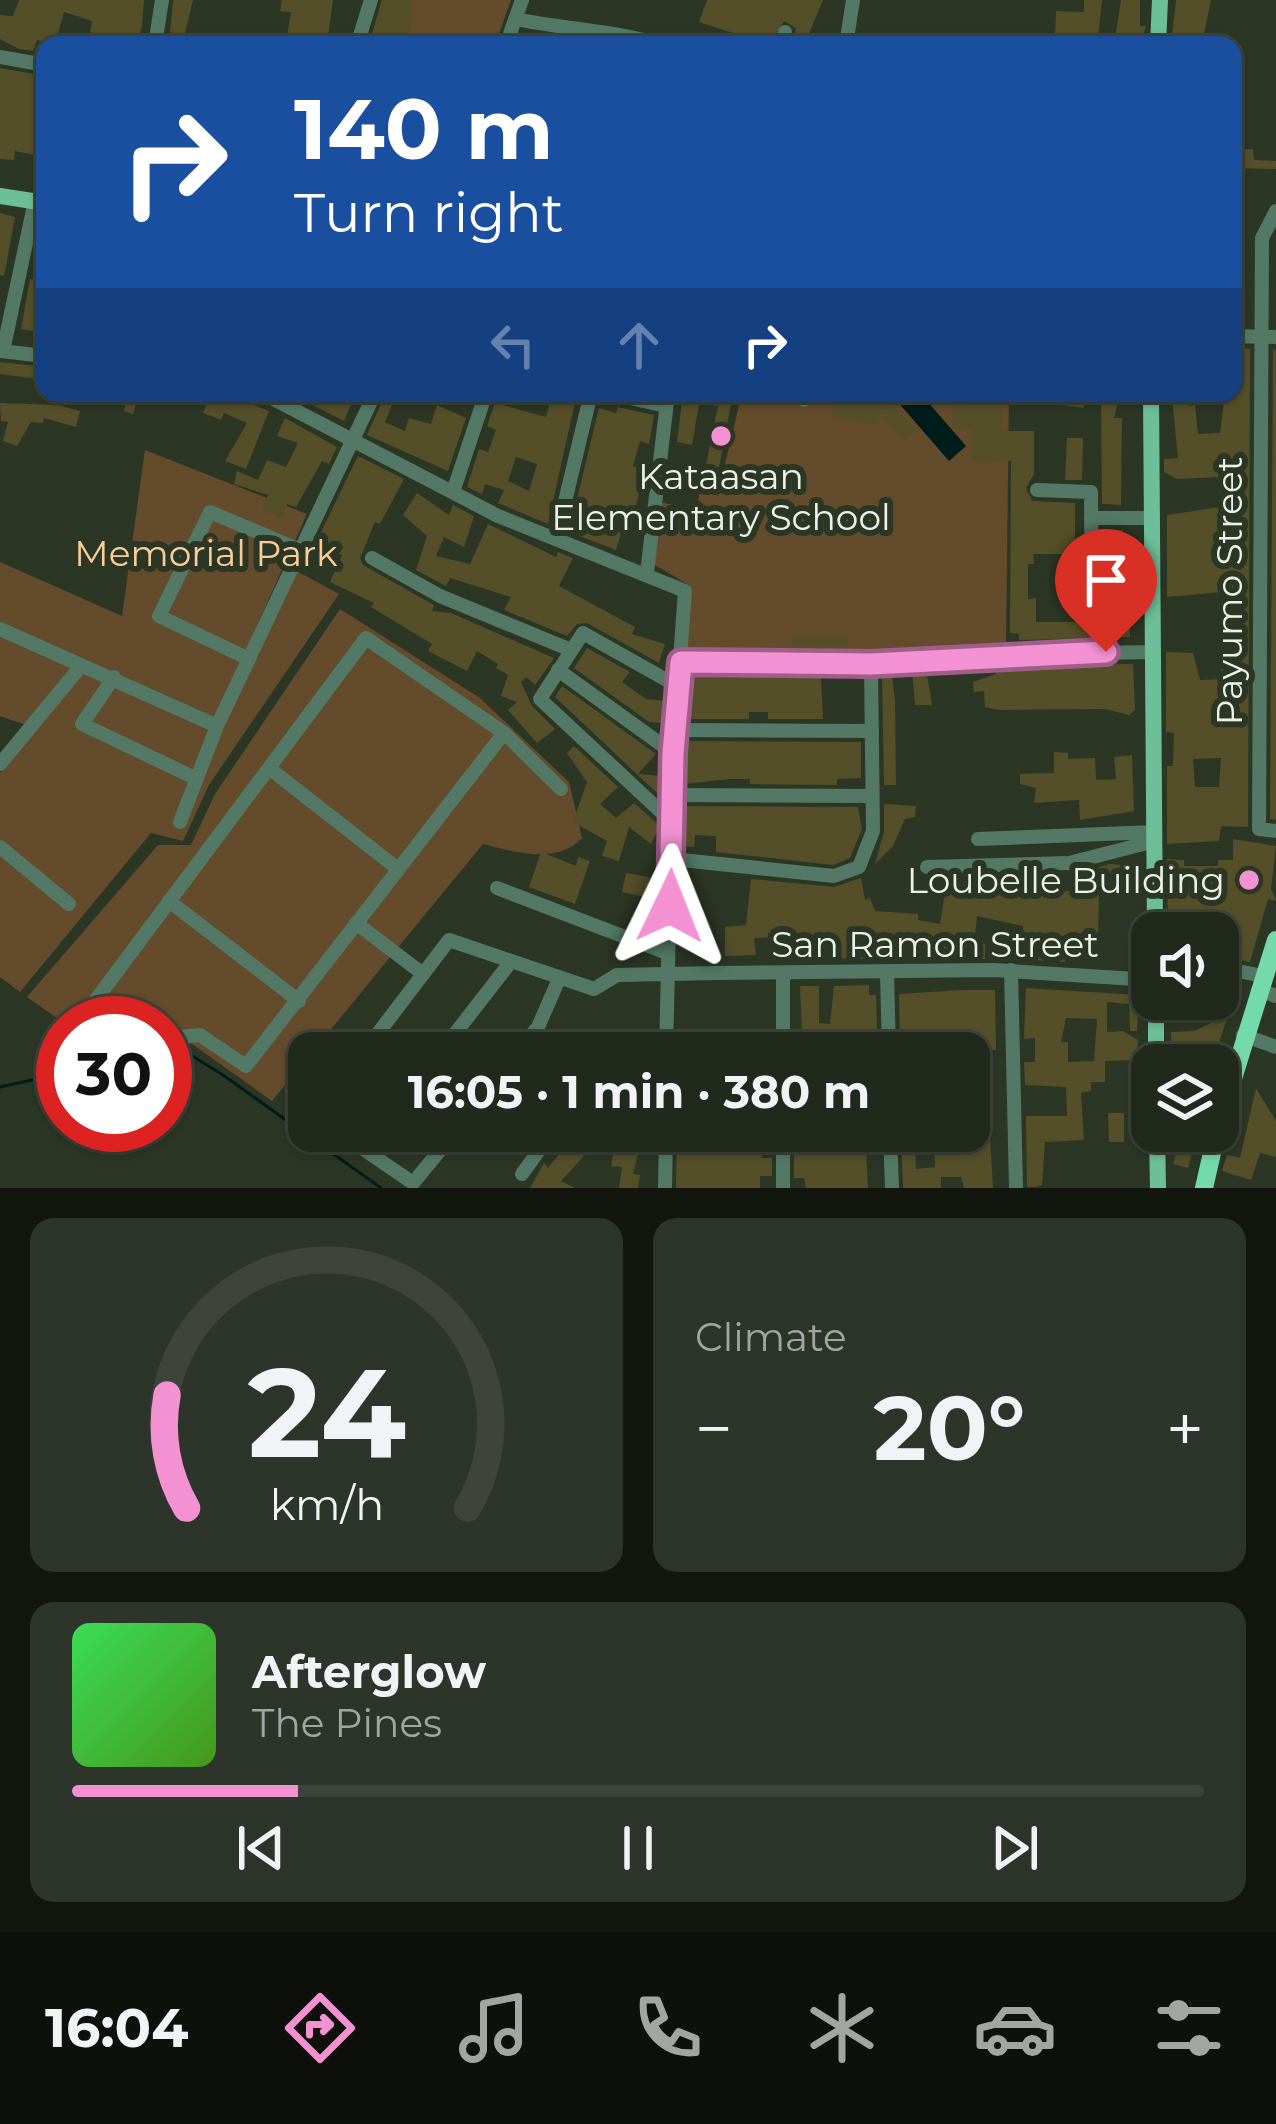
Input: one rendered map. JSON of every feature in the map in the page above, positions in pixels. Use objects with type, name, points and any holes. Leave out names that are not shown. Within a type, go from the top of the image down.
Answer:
[{"type":"highway","points":[[1239,1052],[1266,987],[1276,940]]},
{"type":"highway","points":[[1204,1188],[1212,1152]]},
{"type":"main road","points":[[1158,36],[1160,0]]},
{"type":"main road","points":[[0,196],[36,201]]},
{"type":"main road","points":[[1151,402],[1155,912]]},
{"type":"main road","points":[[1157,1152],[1158,1188]]},
{"type":"street","points":[[156,36],[162,0]]},
{"type":"street","points":[[360,36],[370,0]]},
{"type":"street","points":[[509,36],[522,0]]},
{"type":"street","points":[[847,36],[853,0]]},
{"type":"street","points":[[515,19],[579,32],[612,30],[632,36]]},
{"type":"street","points":[[0,58],[36,64]]},
{"type":"street","points":[[1268,337],[1269,238],[1276,211]]},
{"type":"street","points":[[36,218],[2,351],[36,355]]},
{"type":"street","name":"Payumo Street","points":[[1268,337],[1259,829],[1276,831]]},
{"type":"street","points":[[280,402],[453,492],[685,591],[671,795],[666,1032]]},
{"type":"street","points":[[180,822],[218,725],[371,402]]},
{"type":"street","points":[[453,492],[483,402]]},
{"type":"street","points":[[556,539],[589,402]]},
{"type":"street","points":[[647,572],[668,402]]},
{"type":"street","points":[[1037,490],[1091,492],[1092,607]]},
{"type":"street","points":[[249,658],[159,616],[210,512],[300,550]]},
{"type":"street","points":[[1091,518],[1152,518]]},
{"type":"street","points":[[372,558],[440,596],[571,650]]},
{"type":"street","points":[[0,629],[218,725]]},
{"type":"street","points":[[672,822],[539,699],[583,633],[679,687]]},
{"type":"street","points":[[99,996],[366,638],[504,733],[561,789]]},
{"type":"street","points":[[681,662],[871,664],[1011,653],[1153,652]]},
{"type":"street","points":[[672,859],[849,874],[867,854],[872,796],[871,664]]},
{"type":"street","points":[[1,760],[81,666]]},
{"type":"street","points":[[558,670],[673,753]]},
{"type":"street","points":[[114,677],[82,724],[197,779]]},
{"type":"street","points":[[674,730],[872,731]]},
{"type":"street","points":[[192,1036],[200,1035],[246,1066],[504,733]]},
{"type":"street","points":[[269,768],[398,869]]},
{"type":"street","points":[[671,795],[872,796]]},
{"type":"street","points":[[978,838],[1155,836]]},
{"type":"street","points":[[927,867],[1069,863],[1155,836]]},
{"type":"street","points":[[0,847],[69,904]]},
{"type":"street","points":[[497,888],[667,953]]},
{"type":"street","points":[[170,901],[299,1000]]},
{"type":"street","points":[[356,923],[422,974],[379,1032]]},
{"type":"street","name":"San Ramon Street","points":[[422,974],[449,940],[594,989],[616,975],[666,974],[1011,970],[1131,979]]},
{"type":"street","points":[[456,1032],[509,964]]},
{"type":"street","points":[[1011,970],[1016,1188]]},
{"type":"street","points":[[783,1032],[784,973]]},
{"type":"street","points":[[887,973],[888,1032]]},
{"type":"street","points":[[534,1032],[559,979]]},
{"type":"street","points":[[1244,1035],[1276,1047]]},
{"type":"street","points":[[368,1152],[413,1183],[439,1152]]},
{"type":"street","points":[[522,1174],[538,1152]]},
{"type":"street","points":[[665,1188],[666,1152]]},
{"type":"street","points":[[783,1152],[783,1188]]},
{"type":"street","points":[[891,1152],[892,1188]]},
{"type":"green space","points":[[382,0],[511,0],[498,36],[372,36]]},
{"type":"green space","points":[[740,402],[808,406],[809,402],[1009,402],[1006,647],[862,657],[685,653],[689,585],[653,564],[661,502],[697,511],[701,478],[721,481]]},
{"type":"green space","name":"Memorial Park","points":[[145,450],[307,514],[237,670],[289,567],[339,594],[209,785],[183,841],[151,833],[20,992],[0,977],[0,773],[35,728],[0,716],[0,562],[122,616]]},
{"type":"green space","points":[[340,609],[480,698],[569,782],[582,838],[548,854],[483,844],[329,1032],[288,1032],[288,1082],[272,1101],[192,1044],[192,996],[36,996],[36,1003],[27,997],[158,845],[191,845],[215,794]]},
{"type":"water","points":[[898,402],[928,402],[966,446],[949,461]]},
{"type":"building","points":[[19,0],[144,0],[139,36],[90,36],[92,21],[64,12],[57,36],[36,36],[33,51],[0,39],[0,15],[13,16]]},
{"type":"building","points":[[173,0],[193,0],[184,36],[170,36]]},
{"type":"building","points":[[282,0],[333,0],[328,36],[287,36],[291,12],[280,11]]},
{"type":"building","points":[[382,0],[411,0],[407,36],[372,36]]},
{"type":"building","points":[[707,0],[823,0],[808,36],[794,36],[796,28],[784,21],[775,36],[735,36],[699,22]]},
{"type":"building","points":[[1084,0],[1102,0],[1098,36],[1055,35],[1056,11],[1084,12]]},
{"type":"building","points":[[1121,0],[1140,0],[1140,26],[1146,26],[1143,36],[1115,36]]},
{"type":"building","points":[[1176,0],[1211,0],[1204,34],[1172,36]]},
{"type":"building","points":[[0,68],[36,74],[36,155],[15,151],[14,160],[0,159]]},
{"type":"building","points":[[1253,149],[1254,160],[1276,161],[1276,169],[1242,168],[1242,150]]},
{"type":"building","points":[[0,213],[15,217],[4,276],[0,275]]},
{"type":"building","points":[[30,279],[36,280],[36,331],[21,329]]},
{"type":"building","points":[[1242,348],[1250,349],[1248,827],[1221,826],[1219,841],[1167,844],[1167,766],[1173,766],[1174,733],[1166,732],[1166,652],[1193,653],[1200,680],[1220,679],[1224,631],[1223,592],[1167,597],[1167,515],[1220,507],[1221,477],[1177,479],[1164,472],[1164,459],[1178,458],[1173,402],[1195,405],[1198,434],[1220,433],[1224,402],[1242,402]],"holes":[[[1221,758],[1219,787],[1195,787],[1193,759]]]},
{"type":"building","points":[[1273,348],[1276,352],[1276,820],[1270,819]]},
{"type":"building","points":[[0,362],[36,366],[36,379],[0,374]]},
{"type":"building","points":[[136,402],[133,414],[124,411],[126,403]]},
{"type":"building","points":[[207,402],[249,402],[269,411],[246,469],[225,461],[247,423],[224,413],[221,420],[203,413]]},
{"type":"building","points":[[307,402],[352,402],[344,421]]},
{"type":"building","points":[[382,402],[394,402],[385,422],[405,431],[409,418],[431,424],[437,405],[466,418],[448,471],[367,435]]},
{"type":"building","points":[[550,402],[575,402],[548,524],[498,503],[504,490],[485,484],[482,494],[467,487],[479,449],[488,452],[496,430],[487,426],[495,403],[546,417]],"holes":[[[516,457],[537,464],[529,491],[508,481]]]},
{"type":"building","points":[[682,402],[731,402],[714,494],[705,492],[706,465],[718,406],[699,404],[692,445],[677,442]]},
{"type":"building","points":[[832,402],[890,402],[915,430],[905,440],[880,412],[877,425],[833,417]]},
{"type":"building","points":[[953,402],[1002,406],[1002,431],[1034,431],[1034,474],[1026,488],[1032,501],[1075,503],[1075,554],[1033,554],[1034,564],[1028,564],[1028,599],[1036,598],[1036,622],[1104,622],[1106,530],[1123,530],[1122,627],[1130,626],[1130,637],[1019,640],[1019,634],[1010,633],[1011,461],[972,462],[972,429],[952,429]]},
{"type":"building","points":[[1040,402],[1084,402],[1084,408]]},
{"type":"building","points":[[1101,402],[1118,402],[1114,418],[1122,418],[1121,505],[1102,504]]},
{"type":"building","points":[[0,403],[58,405],[80,411],[76,427],[44,418],[43,423],[31,422],[17,446],[3,441],[8,422],[1,421]]},
{"type":"building","points":[[618,407],[654,415],[649,444],[640,441],[633,466],[645,469],[634,513],[642,515],[638,528],[624,525],[616,550],[569,532],[599,408],[616,413]]},
{"type":"building","points":[[285,418],[337,447],[329,464],[322,461],[296,507],[287,504],[282,518],[262,510],[268,495],[234,484],[237,471],[258,480],[267,460],[286,467],[298,443],[277,436]]},
{"type":"building","points":[[1067,438],[1083,438],[1082,480],[1065,480]]},
{"type":"building","points":[[358,456],[404,479],[380,524],[375,522],[360,558],[363,565],[434,605],[432,611],[451,613],[554,658],[535,685],[526,677],[521,682],[532,706],[555,729],[537,743],[508,710],[517,702],[501,696],[508,675],[496,668],[498,664],[477,651],[467,671],[428,651],[432,644],[371,607],[374,603],[330,582],[342,555],[322,545],[326,534],[321,532]]},
{"type":"building","points":[[417,493],[449,515],[453,505],[474,516],[464,547],[444,537],[436,556],[470,564],[488,524],[556,557],[558,552],[573,558],[559,586],[635,627],[632,634],[665,644],[659,663],[587,623],[577,624],[567,636],[504,610],[511,597],[450,578],[446,586],[416,570],[427,536],[403,515]]},
{"type":"building","points":[[848,636],[848,646],[792,647],[792,637]]},
{"type":"building","points":[[587,648],[630,672],[622,682],[646,699],[666,701],[664,723],[649,722],[574,668]]},
{"type":"building","points":[[1133,664],[1135,710],[1129,715],[1105,709],[1000,710],[985,707],[984,691],[974,692],[973,682],[996,674],[996,667]]},
{"type":"building","points":[[926,669],[932,705],[915,705],[912,670]]},
{"type":"building","points":[[813,673],[821,677],[823,719],[768,719],[768,712],[749,712],[749,719],[687,719],[690,675]]},
{"type":"building","points":[[882,675],[892,675],[896,785],[884,785]]},
{"type":"building","points":[[562,686],[656,754],[638,774],[661,776],[660,793],[657,793],[555,697]]},
{"type":"building","points":[[685,741],[861,742],[861,778],[837,779],[837,785],[750,784],[750,779],[684,784]]},
{"type":"building","points":[[574,746],[618,787],[600,804],[616,818],[634,803],[660,826],[651,844],[629,827],[619,861],[602,856],[607,841],[573,822],[587,782],[567,753]]},
{"type":"building","points":[[1054,752],[1068,753],[1068,759],[1095,758],[1096,780],[1116,779],[1114,757],[1132,755],[1134,811],[1080,820],[1079,800],[1034,803],[1036,788],[1020,784],[1020,774],[1054,773]]},
{"type":"building","points":[[884,804],[916,806],[915,817],[905,819],[893,846],[875,864],[884,832]]},
{"type":"building","points":[[683,806],[858,807],[862,829],[850,858],[833,865],[716,852],[716,836],[695,835],[694,847],[682,846]]},
{"type":"building","points":[[1233,839],[1276,846],[1271,889],[1276,901],[1268,899],[1250,962],[1239,960],[1239,912],[1168,912],[1167,859],[1184,860],[1184,866],[1218,866],[1218,860],[1233,860]]},
{"type":"building","points":[[541,852],[576,866],[578,857],[590,861],[575,904],[529,887]]},
{"type":"building","points":[[1110,864],[1133,866],[1132,877],[1115,876],[1116,888],[1099,889],[1098,945],[1070,945],[1071,960],[1063,962],[1012,959],[1013,951],[1023,951],[1023,926],[977,916],[974,945],[985,944],[985,959],[971,959],[970,946],[946,945],[945,959],[849,959],[836,958],[837,951],[818,950],[818,961],[807,961],[807,955],[778,958],[776,937],[754,938],[756,955],[725,956],[725,927],[746,925],[751,879],[834,887],[861,878],[865,900],[870,898],[875,911],[918,914],[918,920],[940,924],[947,880],[1011,891],[1080,891],[1080,872]]},
{"type":"building","points":[[626,873],[659,879],[658,900],[622,892]]},
{"type":"building","points":[[869,985],[869,995],[876,995],[877,1032],[802,1032],[800,986],[819,986],[819,1023],[830,1024],[834,986]]},
{"type":"building","points":[[1026,988],[1131,995],[1131,1020],[1138,1020],[1137,1031],[1130,1031],[1129,1004],[1107,1002],[1107,1032],[1123,1031],[1138,1040],[1131,1044],[1131,1060],[1105,1061],[1105,1082],[1091,1082],[1091,1091],[1081,1093],[1084,1140],[1045,1142],[1042,1185],[1027,1187],[1026,1116],[1067,1116],[1066,1087],[1025,1085],[1024,1062],[1035,1062],[1035,1038],[1024,1039]],"holes":[[[1066,1018],[1097,1019],[1094,1061],[1068,1062],[1068,1042],[1061,1042]]]},
{"type":"building","points":[[995,990],[996,1050],[990,1051],[990,1032],[900,1032],[899,994]]},
{"type":"building","points":[[1226,1020],[1219,1044],[1171,1044],[1171,1032],[1194,1031]]},
{"type":"building","points":[[1256,1088],[1276,1121],[1276,1157],[1260,1153],[1251,1180],[1222,1171],[1227,1155],[1240,1158]]},
{"type":"building","points":[[1108,1113],[1124,1113],[1124,1142],[1109,1142]]},
{"type":"building","points":[[990,1137],[993,1188],[964,1188],[961,1177],[941,1177],[941,1188],[903,1188],[902,1152],[915,1152],[916,1169],[935,1167],[934,1152],[990,1152]]},
{"type":"building","points":[[561,1152],[588,1152],[561,1181],[575,1188],[530,1188],[544,1163],[548,1168]]},
{"type":"building","points":[[613,1152],[638,1152],[633,1174],[640,1175],[638,1188],[619,1188],[622,1167],[611,1166]]},
{"type":"building","points":[[677,1152],[761,1152],[762,1158],[772,1158],[772,1176],[760,1176],[760,1188],[676,1188]]},
{"type":"building","points":[[794,1152],[866,1152],[868,1188],[806,1188],[804,1178],[794,1178]]},
{"type":"building","points":[[1176,1152],[1192,1152],[1188,1168],[1173,1164]]},
{"type":"waterway","points":[[192,1056],[381,1188]]},
{"type":"waterway","points":[[0,1087],[36,1079]]},
{"type":"place","name":"Kataasan Elementary School","points":[[721,436]]},
{"type":"place","name":"Loubelle Building","points":[[1249,880]]},
{"type":"route","points":[[670,906],[671,795],[681,662],[871,664],[1011,653],[1106,652]]}]
